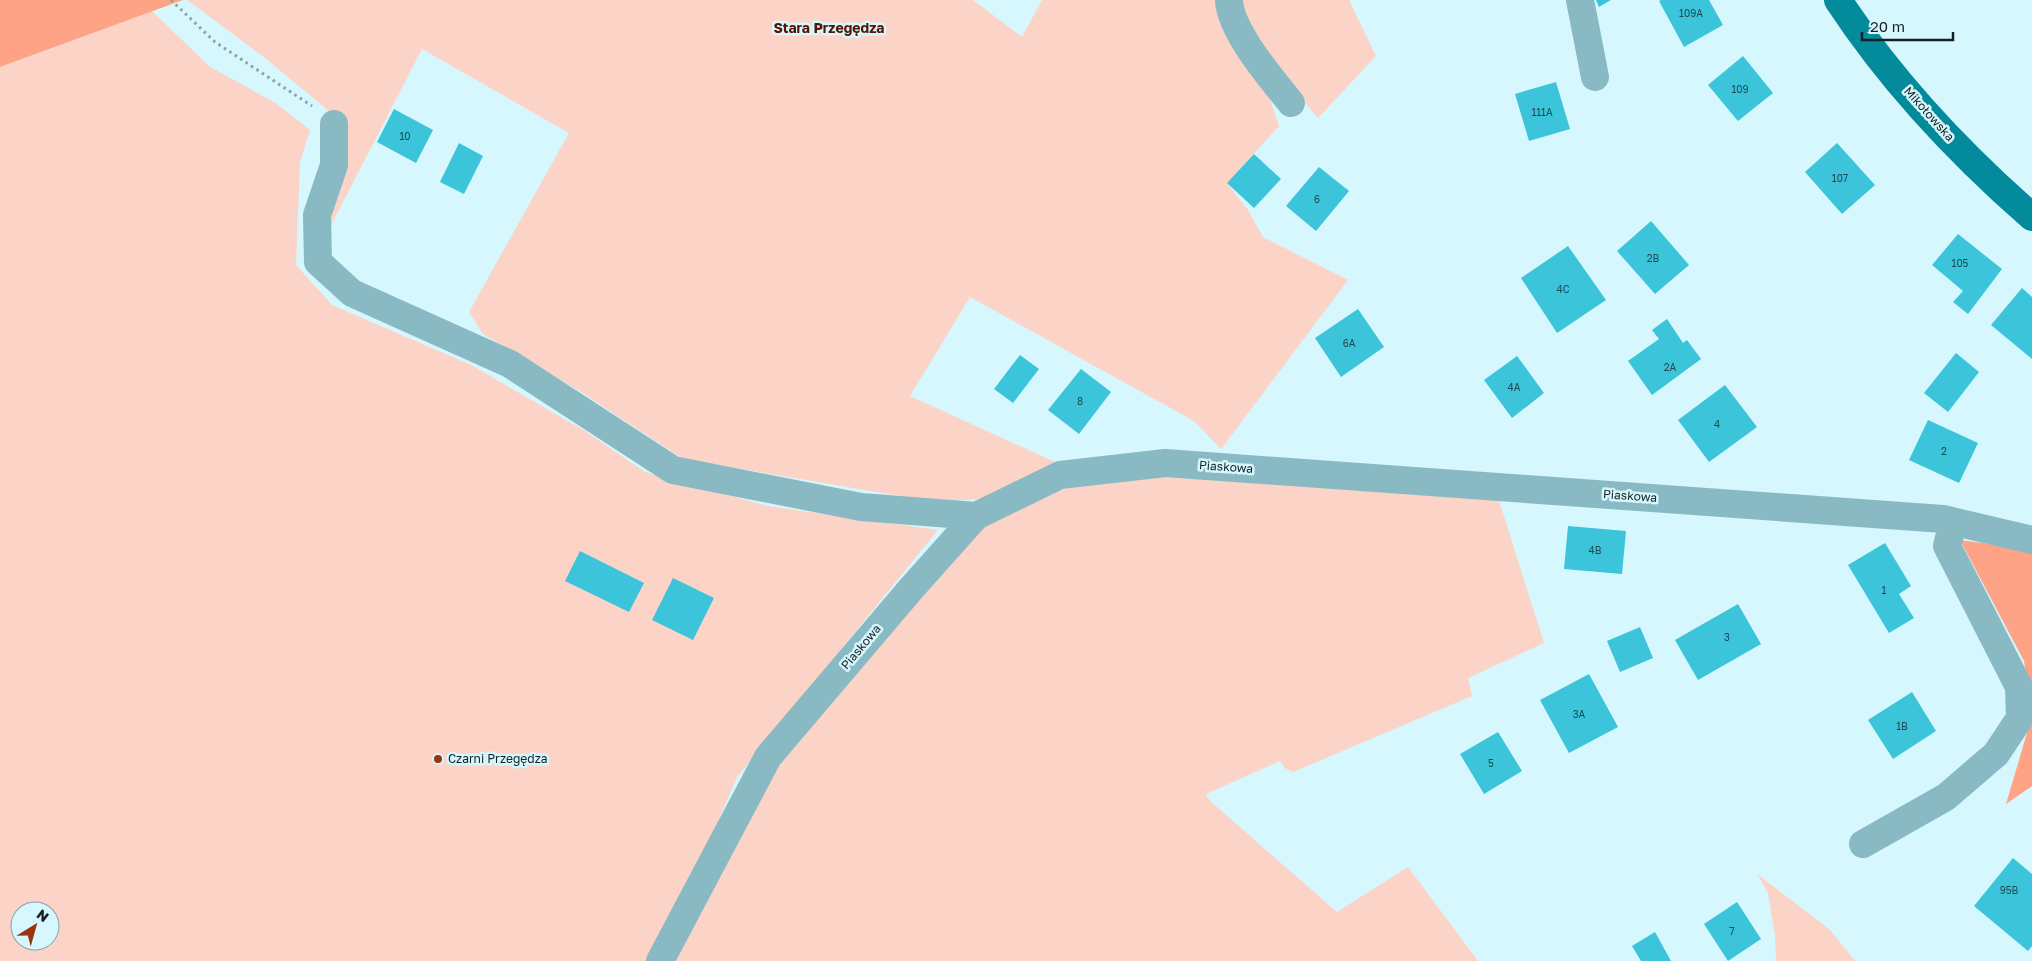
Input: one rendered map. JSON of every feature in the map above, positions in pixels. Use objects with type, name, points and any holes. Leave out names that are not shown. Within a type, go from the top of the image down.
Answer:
[{"type":"main road","name":"Mikołowska","points":[[1838,0],[1875,50],[1942,130],[1994,183],[2032,217]]},
{"type":"street","points":[[1229,0],[1230,11],[1256,60],[1291,104]]},
{"type":"street","points":[[1580,0],[1594,77]]},
{"type":"street","points":[[334,124],[334,165],[317,215],[318,262],[352,293],[510,364],[673,470],[861,507],[976,516]]},
{"type":"street","name":"Piaskowa","points":[[660,961],[768,757],[910,590],[976,516],[1060,475],[1165,463],[1943,519],[2032,540]]},
{"type":"street","points":[[1863,844],[1946,797],[1996,754],[2020,718],[2019,687],[1947,546],[1953,522]]},
{"type":"path","points":[[171,0],[215,42],[305,100],[334,124]]},
{"type":"shaded area","points":[[0,0],[183,0],[0,67]]},
{"type":"shaded area","points":[[187,0],[973,0],[1022,37],[1042,0],[1219,0],[1268,94],[1279,126],[1227,183],[1248,210],[1263,237],[1348,280],[1221,449],[1194,421],[970,297],[910,396],[1057,463],[988,499],[929,501],[683,459],[581,392],[483,334],[469,312],[569,133],[422,49],[329,229],[341,171],[347,126],[265,58]]},
{"type":"shaded area","points":[[1239,0],[1349,0],[1376,56],[1318,118],[1261,50]]},
{"type":"shaded area","points":[[152,11],[209,66],[277,104],[310,130],[300,162],[296,265],[332,305],[471,365],[585,431],[645,472],[768,506],[938,530],[737,777],[659,961],[0,961],[0,67]]},
{"type":"shaded area","points":[[1172,475],[1496,491],[1544,643],[1468,678],[1472,696],[1293,772],[1285,768],[1280,761],[1206,794],[1209,800],[1337,912],[1408,867],[1478,961],[673,961],[779,755],[981,527],[1070,485]]},
{"type":"shaded area","points":[[1960,540],[1997,545],[2032,554],[2032,712],[2024,661]]},
{"type":"shaded area","points":[[2032,716],[2032,786],[2006,804]]},
{"type":"shaded area","points":[[1757,874],[1829,929],[1855,961],[1776,961],[1775,936],[1768,893]]},
{"type":"building","points":[[1596,0],[1611,0],[1599,7]]},
{"type":"building","points":[[1709,0],[1723,25],[1684,47],[1659,1]]},
{"type":"building","points":[[1743,56],[1773,93],[1738,121],[1708,85]]},
{"type":"building","points":[[1556,82],[1570,129],[1529,141],[1515,94]]},
{"type":"building","points":[[394,109],[433,130],[416,163],[377,142]]},
{"type":"building","points":[[459,143],[483,156],[464,194],[440,182]]},
{"type":"building","points":[[1837,143],[1875,185],[1842,214],[1805,172]]},
{"type":"building","points":[[1254,154],[1281,179],[1254,208],[1227,183]]},
{"type":"building","points":[[1319,167],[1349,191],[1316,231],[1286,206]]},
{"type":"building","points":[[1651,221],[1689,265],[1655,294],[1617,251]]},
{"type":"building","points":[[1958,234],[2002,269],[1968,314],[1953,302],[1963,291],[1932,265]]},
{"type":"building","points":[[1568,246],[1606,300],[1557,333],[1521,278]]},
{"type":"building","points":[[2022,288],[2032,297],[2032,359],[1991,325]]},
{"type":"building","points":[[1358,309],[1384,347],[1341,377],[1315,338]]},
{"type":"building","points":[[1667,319],[1683,343],[1687,340],[1701,359],[1652,395],[1628,361],[1659,339],[1652,330]]},
{"type":"building","points":[[1956,353],[1979,372],[1948,412],[1924,393]]},
{"type":"building","points":[[1020,355],[1039,369],[1013,403],[994,389]]},
{"type":"building","points":[[1517,356],[1544,393],[1512,418],[1484,380]]},
{"type":"building","points":[[1081,369],[1111,392],[1079,434],[1048,410]]},
{"type":"building","points":[[1725,385],[1757,427],[1709,462],[1678,420]]},
{"type":"building","points":[[1928,420],[1978,443],[1959,483],[1909,460]]},
{"type":"building","points":[[1568,526],[1626,531],[1622,574],[1564,569]]},
{"type":"building","points":[[1885,543],[1911,586],[1899,594],[1914,618],[1889,633],[1848,565]]},
{"type":"building","points":[[580,551],[644,583],[629,612],[565,581]]},
{"type":"building","points":[[673,578],[714,598],[693,640],[652,620]]},
{"type":"building","points":[[1738,604],[1761,644],[1698,680],[1675,640]]},
{"type":"building","points":[[1640,627],[1653,658],[1620,672],[1607,641]]},
{"type":"building","points":[[1589,674],[1618,727],[1569,753],[1540,700]]},
{"type":"building","points":[[1912,692],[1936,731],[1893,759],[1868,720]]},
{"type":"building","points":[[1498,732],[1522,771],[1484,794],[1460,754]]},
{"type":"building","points":[[2013,858],[2032,874],[2032,946],[2028,951],[1974,906]]},
{"type":"building","points":[[1737,902],[1761,939],[1728,961],[1704,924]]},
{"type":"building","points":[[1655,932],[1671,961],[1641,961],[1632,946]]},
{"type":"place","name":"Czarni Przegędza","points":[[438,759]]},
{"type":"district","name":"Stara Przegędza","points":[[829,28]]}]
